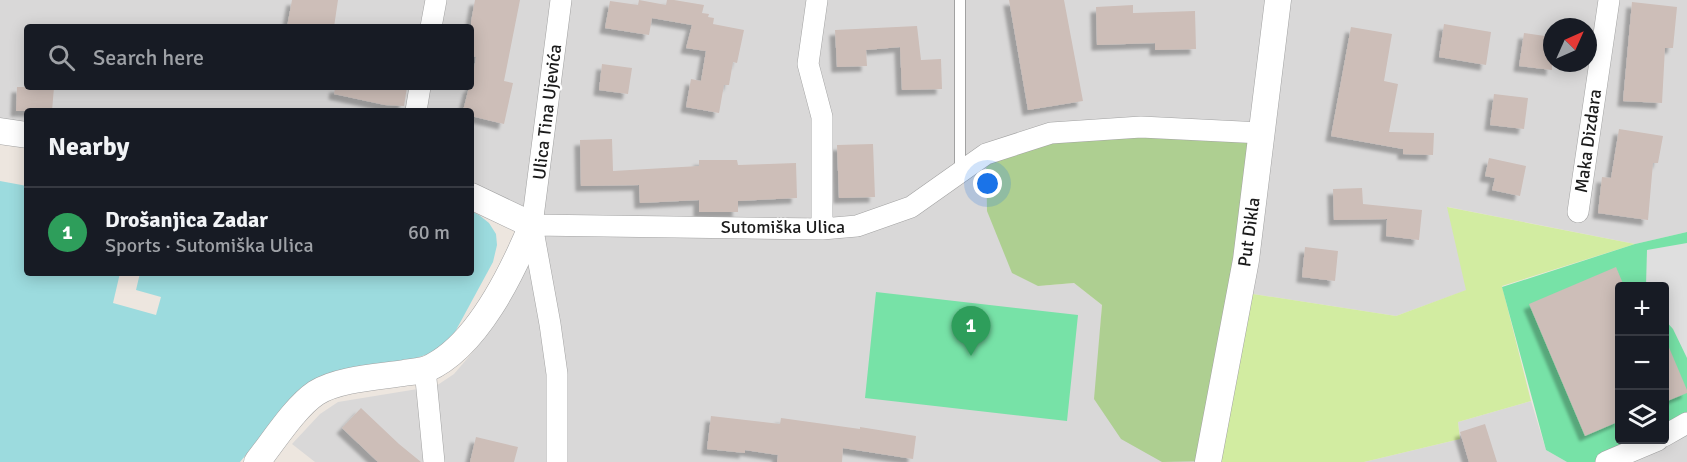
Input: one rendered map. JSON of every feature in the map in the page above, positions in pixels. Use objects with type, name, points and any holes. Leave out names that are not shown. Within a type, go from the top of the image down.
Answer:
[{"type":"street","points":[[432,24],[436,0]]},
{"type":"street","name":"Ulica Tina Ujevića","points":[[557,462],[557,374],[532,225],[561,0]]},
{"type":"street","points":[[817,0],[808,64],[822,117],[822,229]]},
{"type":"street","name":"Put Dikla","points":[[1208,462],[1246,260],[1278,0]]},
{"type":"street","name":"Maka Dizdara","points":[[1578,212],[1609,0]]},
{"type":"street","points":[[416,108],[420,90]]},
{"type":"street","name":"Sutomiška Ulica","points":[[532,225],[822,229],[856,226],[911,207],[986,154],[1051,132],[1141,127],[1262,133]]},
{"type":"street","points":[[0,131],[24,135]]},
{"type":"street","points":[[256,462],[304,403],[317,392],[338,384],[425,369],[454,350],[481,323],[517,262],[532,225],[474,197]]},
{"type":"street","points":[[425,369],[434,462]]},
{"type":"street","points":[[1669,434],[1687,423]]},
{"type":"street","points":[[1606,462],[1649,444]]},
{"type":"lane","points":[[960,0],[960,172]]},
{"type":"shaded area","points":[[0,0],[1687,0],[1687,232],[1635,244],[1448,207],[1467,290],[1396,316],[1240,292],[1246,260],[1038,286],[1074,283],[1102,305],[1099,348],[1208,462],[315,462],[292,444],[320,414],[338,402],[436,386],[454,374],[478,346],[513,288],[516,205],[474,192],[474,108],[24,108],[24,135],[0,131]]},
{"type":"shaded area","points":[[1687,243],[1687,358],[1669,324],[1669,282],[1646,282],[1647,250]]},
{"type":"shaded area","points":[[1531,401],[1546,450],[1567,462],[1364,462],[1460,439],[1458,422]]},
{"type":"shaded area","points":[[1687,423],[1687,462],[1606,462],[1643,444],[1669,444],[1669,432]]},
{"type":"green space","points":[[1051,133],[1262,133],[1208,461],[1162,462],[1121,439],[1094,399],[1102,305],[1074,283],[1038,286],[1012,273],[987,211],[986,154]]},
{"type":"green space","points":[[1447,207],[1635,244],[1502,286],[1531,401],[1458,422],[1460,439],[1364,462],[1208,462],[1240,292],[1396,316],[1466,290]]},
{"type":"green space","points":[[1687,232],[1687,423],[1669,434],[1669,282],[1615,282],[1615,444],[1649,444],[1606,462],[1567,462],[1546,450],[1502,287],[1635,244]]},
{"type":"green space","points":[[876,292],[1078,315],[1067,421],[865,398]]},
{"type":"water","points":[[0,181],[24,185],[24,276],[119,276],[113,303],[156,315],[161,297],[136,290],[139,276],[474,276],[474,212],[489,223],[496,234],[497,245],[493,262],[455,332],[442,346],[428,354],[289,402],[240,462],[0,462]]},
{"type":"building","points":[[292,0],[338,0],[334,24],[288,24]]},
{"type":"building","points":[[475,0],[520,0],[504,81],[513,83],[504,124],[474,117],[474,108],[464,108],[468,90],[474,90],[476,57],[474,57],[474,24],[471,22]]},
{"type":"building","points":[[639,0],[666,5],[667,0],[674,0],[704,5],[702,13],[714,18],[713,24],[744,30],[737,63],[733,62],[729,85],[724,85],[719,113],[686,107],[691,79],[701,81],[706,51],[686,48],[692,25],[652,18],[649,35],[605,28],[610,1],[638,5]]},
{"type":"building","points":[[1009,0],[1064,0],[1083,101],[1028,110]]},
{"type":"building","points":[[1632,2],[1677,7],[1673,48],[1665,48],[1662,103],[1623,101]]},
{"type":"building","points":[[1133,5],[1133,13],[1195,11],[1196,49],[1155,50],[1155,43],[1097,45],[1096,7]]},
{"type":"building","points":[[1444,24],[1491,32],[1486,65],[1439,57]]},
{"type":"building","points":[[917,26],[921,60],[941,59],[942,89],[902,90],[900,47],[866,50],[867,66],[837,67],[835,30]]},
{"type":"building","points":[[1351,27],[1392,34],[1384,81],[1398,84],[1389,132],[1434,133],[1433,155],[1403,154],[1403,149],[1331,136]]},
{"type":"building","points":[[1524,33],[1543,36],[1543,69],[1519,66]]},
{"type":"building","points":[[602,64],[632,68],[628,94],[599,90]]},
{"type":"building","points":[[17,87],[24,87],[24,90],[54,90],[52,108],[24,108],[24,111],[16,111]]},
{"type":"building","points":[[335,90],[407,90],[404,106],[385,105],[334,94]]},
{"type":"building","points":[[1494,94],[1528,98],[1524,129],[1490,125]]},
{"type":"building","points":[[1619,129],[1663,136],[1658,163],[1653,163],[1648,220],[1598,213],[1602,177],[1611,178]]},
{"type":"building","points":[[612,139],[613,171],[699,166],[699,160],[737,160],[738,165],[796,163],[797,198],[738,201],[738,212],[699,212],[699,200],[640,203],[639,185],[581,186],[580,140]]},
{"type":"building","points":[[873,144],[875,197],[839,198],[837,145]]},
{"type":"building","points":[[1489,158],[1526,166],[1520,196],[1492,190],[1495,178],[1485,176]]},
{"type":"building","points":[[1362,188],[1363,204],[1422,210],[1419,240],[1386,236],[1387,219],[1334,220],[1333,189]]},
{"type":"building","points":[[1305,247],[1338,251],[1335,281],[1302,277]]},
{"type":"building","points":[[1616,267],[1622,282],[1615,282],[1615,423],[1585,436],[1529,304]]},
{"type":"building","points":[[1669,347],[1687,390],[1687,393],[1669,400]]},
{"type":"building","points":[[361,408],[421,462],[378,462],[342,428]]},
{"type":"building","points":[[711,416],[780,424],[781,418],[916,436],[913,459],[843,448],[842,462],[777,462],[778,455],[745,450],[745,453],[707,449]]},
{"type":"building","points":[[1485,424],[1497,462],[1469,462],[1460,432]]},
{"type":"building","points":[[476,437],[518,447],[514,462],[470,462]]},
{"type":"place","name":"Drošanjica Zadar","points":[[971,356]]}]
